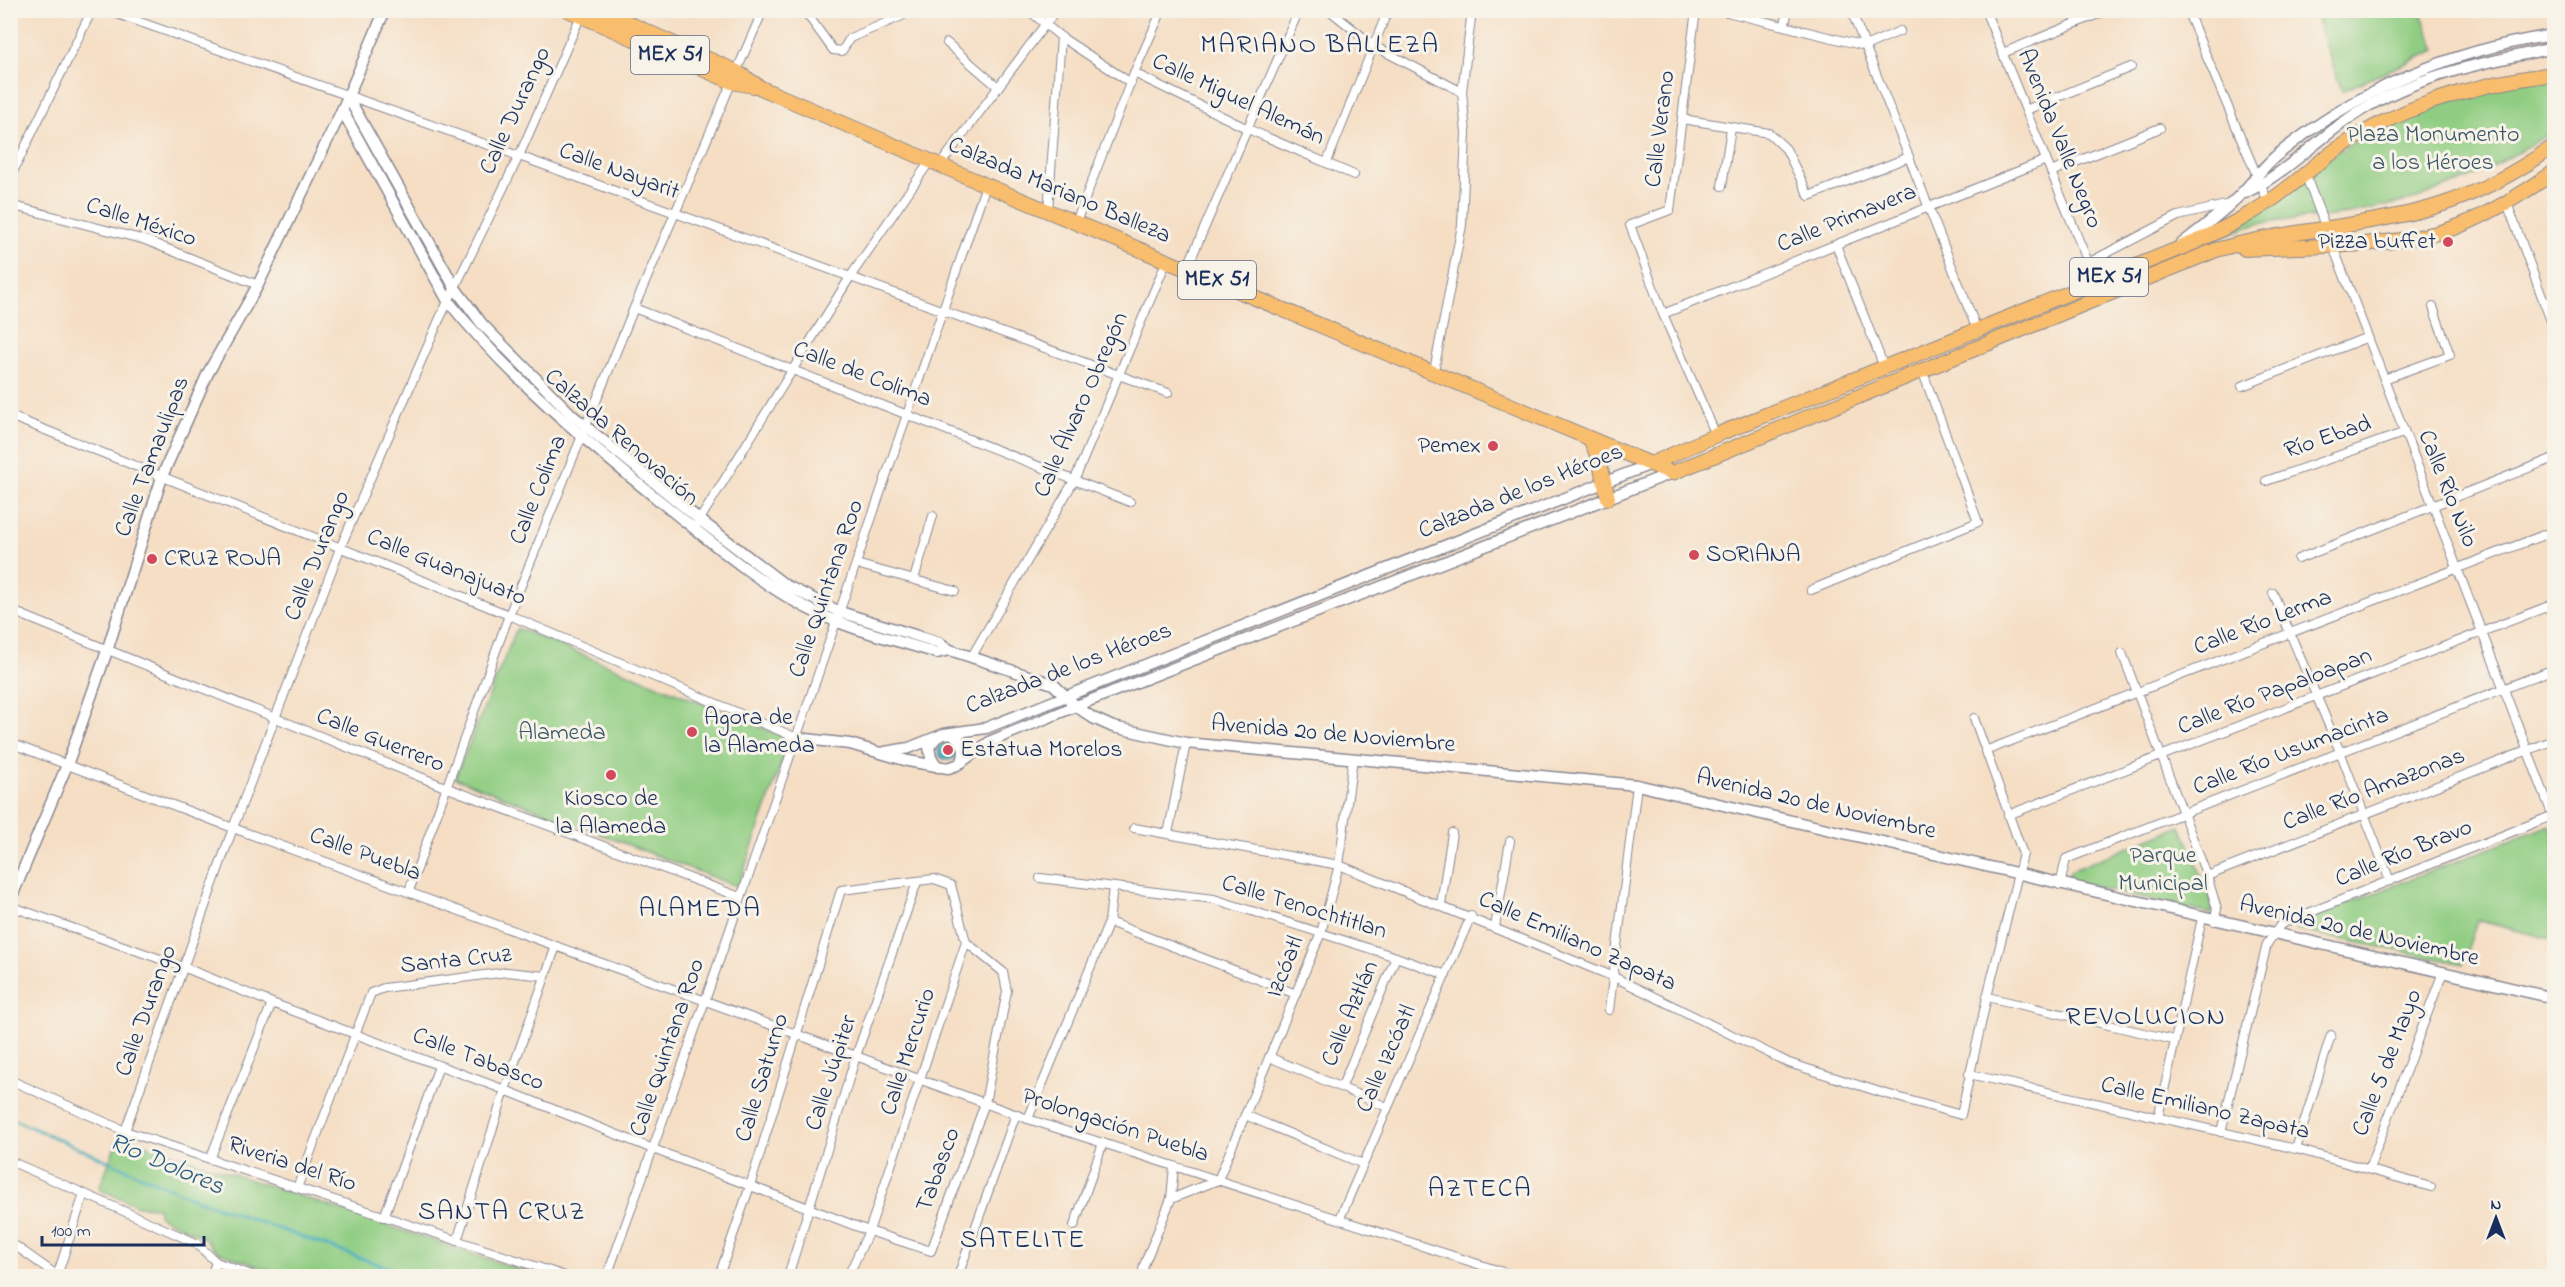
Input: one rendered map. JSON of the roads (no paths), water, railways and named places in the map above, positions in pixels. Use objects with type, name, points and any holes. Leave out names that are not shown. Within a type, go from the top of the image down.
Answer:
[{"type":"main road","name":"Calzada Mariano Balleza","points":[[598,10],[735,77]]},
{"type":"main road","name":"Calzada Mariano Balleza","points":[[578,12],[1672,473]]},
{"type":"main road","name":"Calzada de los Héroes","points":[[1651,465],[1716,435],[2174,251],[2226,227],[2268,202],[2339,148],[2409,110],[2480,87],[2514,79],[2554,74]]},
{"type":"main road","name":"Calzada de los Héroes","points":[[1672,473],[2216,250],[2246,241],[2383,219],[2456,200],[2493,184],[2554,146]]},
{"type":"main road","points":[[2216,250],[2332,245],[2419,236],[2457,227],[2507,203],[2554,172]]},
{"type":"main road","points":[[1590,439],[1608,498]]},
{"type":"street","points":[[10,178],[93,10]]},
{"type":"street","name":"Calle Nayarit","points":[[106,10],[519,156],[1168,393]]},
{"type":"street","name":"Calle Tamaulipas","points":[[10,901],[67,765],[107,651],[163,474],[208,373],[258,285],[342,110],[385,10]]},
{"type":"street","name":"Calle Colima","points":[[409,891],[509,615],[634,308],[763,10]]},
{"type":"street","points":[[804,10],[833,50],[843,51],[850,38],[902,15],[906,10]]},
{"type":"street","name":"Calle Miguel Alemán","points":[[1028,10],[1061,37],[1131,83]]},
{"type":"street","points":[[697,524],[850,277],[935,163],[998,87],[1056,10]]},
{"type":"street","points":[[1187,268],[1299,10]]},
{"type":"street","points":[[1329,10],[1374,46],[1462,92]]},
{"type":"street","points":[[1327,162],[1388,10]]},
{"type":"street","points":[[1434,371],[1462,225],[1466,133],[1462,92],[1472,10]]},
{"type":"street","name":"Calle Verano","points":[[1663,314],[1630,225],[1670,210],[1696,10]]},
{"type":"street","points":[[1719,10],[1785,24],[1865,46],[1900,31]]},
{"type":"street","points":[[1785,24],[1788,10]]},
{"type":"street","points":[[1851,10],[1977,330]]},
{"type":"street","name":"Avenida Valle Negro","points":[[1985,10],[2096,282]]},
{"type":"street","points":[[2002,53],[2108,10]]},
{"type":"street","points":[[2187,10],[2268,202]]},
{"type":"street","points":[[1076,222],[1160,11]]},
{"type":"street","name":"Calle Durango","points":[[125,1131],[233,828],[341,546],[448,301],[519,156],[578,12]]},
{"type":"street","points":[[2258,181],[2274,158],[2323,120],[2401,77],[2445,60],[2504,44],[2554,36]]},
{"type":"street","points":[[1048,211],[1061,37]]},
{"type":"street","points":[[947,43],[998,87]]},
{"type":"street","points":[[2504,44],[2508,57]]},
{"type":"street","points":[[2174,251],[2258,181],[2331,131],[2400,89],[2442,73],[2554,48]]},
{"type":"street","points":[[2026,110],[2131,67]]},
{"type":"street","name":"Calle Miguel Alemán","points":[[1134,74],[1248,129],[1354,175]]},
{"type":"street","name":"Calzada Renovación","points":[[348,97],[454,288],[482,324],[586,426],[697,524],[780,593],[838,617],[938,653],[950,650],[1053,684],[1067,696]]},
{"type":"street","name":"Calzada Renovación","points":[[342,110],[448,301],[481,338],[581,437],[697,524]]},
{"type":"street","points":[[1682,119],[1768,133],[1786,149],[1809,196],[1909,157]]},
{"type":"street","points":[[2323,120],[2331,131]]},
{"type":"street","points":[[1722,186],[1731,128]]},
{"type":"street","points":[[2051,172],[2160,128]]},
{"type":"street","name":"Calle Primavera","points":[[1663,314],[2046,160]]},
{"type":"street","name":"Calle Río Nilo","points":[[2305,174],[2403,433],[2484,633],[2554,817]]},
{"type":"street","name":"Calle Quintana Roo","points":[[607,1276],[707,1001],[740,897],[797,738],[986,185]]},
{"type":"street","points":[[2507,203],[2554,329]]},
{"type":"street","points":[[2088,263],[2178,216],[2229,204]]},
{"type":"street","name":"Calle México","points":[[10,205],[145,240],[258,285]]},
{"type":"street","points":[[1836,244],[1884,368]]},
{"type":"street","name":"Calle Álvaro Obregón","points":[[972,656],[1075,479],[1167,260]]},
{"type":"street","points":[[2384,380],[2450,355],[2433,307]]},
{"type":"street","name":"Calle de Colima","points":[[634,308],[1130,502]]},
{"type":"street","points":[[1663,314],[1716,435]]},
{"type":"street","points":[[2242,386],[2368,337]]},
{"type":"street","points":[[1810,590],[1978,522],[1922,370]]},
{"type":"street","name":"Calle Guanajuato","points":[[10,416],[163,474],[341,546],[797,738]]},
{"type":"street","name":"Río Ebad","points":[[2266,481],[2403,433]]},
{"type":"street","points":[[2298,559],[2554,458]]},
{"type":"street","name":"Calzada de los Héroes","points":[[882,752],[909,748],[936,738],[986,728],[1651,465]]},
{"type":"street","name":"Calzada de los Héroes","points":[[882,752],[908,761],[948,768],[962,762],[991,741],[1076,706],[1672,473]]},
{"type":"street","points":[[914,579],[933,516]]},
{"type":"street","name":"Calle Río Lerma","points":[[1985,751],[2554,531]]},
{"type":"street","points":[[856,564],[955,591]]},
{"type":"street","points":[[2273,594],[2341,754],[2390,881]]},
{"type":"street","name":"Calle Río Papaloapan","points":[[2008,815],[2484,633],[2554,604]]},
{"type":"street","name":"Calle Guerrero","points":[[10,610],[445,788],[740,897]]},
{"type":"street","points":[[2122,653],[2207,876],[2217,909],[2214,921]]},
{"type":"street","name":"Calle Río Usumacinta","points":[[2060,885],[2066,859],[2341,754],[2554,669]]},
{"type":"street","name":"Avenida 20 de Noviembre","points":[[1067,696],[1076,706],[1093,718],[1113,727],[1186,742],[1637,785],[2214,921],[2554,998]]},
{"type":"street","points":[[1969,1074],[2023,854],[1974,718]]},
{"type":"street","points":[[954,735],[962,741],[965,752],[962,762]]},
{"type":"street","points":[[797,738],[850,744],[882,752]]},
{"type":"street","points":[[936,738],[929,747],[931,758],[938,766]]},
{"type":"street","name":"Calle Río Amazonas","points":[[2207,876],[2554,740]]},
{"type":"street","points":[[1168,834],[1186,742]]},
{"type":"street","name":"Calle Puebla","points":[[10,743],[233,828],[707,1001]]},
{"type":"street","name":"Izcóatl","points":[[1218,1180],[1321,933],[1339,865],[1353,758]]},
{"type":"street","points":[[1609,1010],[1637,785]]},
{"type":"street","name":"Calle Río Bravo","points":[[2272,934],[2281,924],[2554,817]]},
{"type":"street","name":"Calle Emiliano Zapata","points":[[1134,828],[1339,865],[1471,916],[1614,977],[1789,1062],[1882,1094],[1961,1115],[1969,1074],[2296,1149],[2432,1187]]},
{"type":"street","points":[[1441,904],[1452,833]]},
{"type":"street","points":[[1495,927],[1510,841]]},
{"type":"street","name":"Calle Tenochtitlan","points":[[1040,878],[1214,899],[1446,975]]},
{"type":"street","points":[[917,882],[934,879],[951,885],[966,942]]},
{"type":"street","name":"Calle Saturno","points":[[719,1276],[750,1186],[841,890],[917,882]]},
{"type":"street","name":"Calle Júpiter","points":[[788,1276],[856,1056],[917,882]]},
{"type":"street","points":[[1028,1119],[1108,922],[1113,887]]},
{"type":"street","name":"Calle Tabasco","points":[[10,906],[183,967],[272,1004],[505,1090],[750,1186],[869,1231],[931,1251]]},
{"type":"street","name":"Calle Izcóatl","points":[[1340,1218],[1471,916]]},
{"type":"street","points":[[2158,1118],[2202,918]]},
{"type":"street","points":[[1108,922],[1296,994]]},
{"type":"street","points":[[2221,1132],[2272,934]]},
{"type":"street","name":"Tabasco","points":[[931,1251],[985,1103],[1007,991],[1003,972],[966,942]]},
{"type":"street","name":"Calle Mercurio","points":[[848,1276],[869,1231],[966,942]]},
{"type":"street","points":[[457,1240],[505,1090],[556,946]]},
{"type":"street","name":"Calle Aztlán","points":[[1342,1086],[1396,957]]},
{"type":"street","name":"Santa Cruz","points":[[353,1035],[371,993],[384,988],[507,972],[545,976]]},
{"type":"street","name":"Calle 5 de Mayo","points":[[2369,1169],[2443,972]]},
{"type":"street","points":[[1987,997],[2174,1040]]},
{"type":"street","name":"Prolongación Puebla","points":[[707,1001],[1028,1119],[1515,1276]]},
{"type":"street","points":[[210,1159],[272,1004]]},
{"type":"street","points":[[297,1188],[353,1035]]},
{"type":"street","points":[[2296,1149],[2331,1035]]},
{"type":"street","points":[[1269,1057],[1387,1107]]},
{"type":"street","points":[[384,1217],[439,1066]]},
{"type":"street","name":"Riveria del Río","points":[[10,1080],[125,1131],[565,1276]]},
{"type":"street","points":[[958,1276],[1016,1114]]},
{"type":"street","points":[[1245,1115],[1362,1164]]},
{"type":"street","points":[[1074,1226],[1102,1143]]},
{"type":"street","points":[[10,1161],[196,1243],[216,1262],[254,1276]]},
{"type":"street","points":[[1142,1276],[1171,1199],[1174,1166]]},
{"type":"street","points":[[1171,1199],[1218,1180]]},
{"type":"street","points":[[10,1242],[58,1276],[84,1194]]},
{"type":"street","points":[[211,1276],[216,1262]]},
{"type":"water","points":[[948,740],[955,743],[958,750],[955,757],[948,760],[941,757],[938,750],[941,743]]},
{"type":"waterway","name":"Río Dolores","points":[[10,1118],[190,1197],[411,1276]]},
{"type":"place","name":"Pizza buffet","points":[[2448,242]]},
{"type":"place","name":"Pemex","points":[[1493,446]]},
{"type":"place","name":"SORIANA","points":[[1694,555]]},
{"type":"place","name":"CRUZ ROJA","points":[[152,559]]},
{"type":"place","name":"Agora de la Alameda","points":[[692,732]]},
{"type":"place","name":"Estatua Morelos","points":[[948,750]]},
{"type":"place","name":"Kiosco de la Alameda","points":[[611,775]]},
{"type":"district","name":"MARIANO BALLEZA","points":[[1320,45]]},
{"type":"district","name":"ALAMEDA","points":[[700,909]]},
{"type":"district","name":"REVOLUCION","points":[[2146,1017]]},
{"type":"district","name":"AZTECA","points":[[1480,1189]]},
{"type":"district","name":"SANTA CRUZ","points":[[502,1212]]},
{"type":"district","name":"SATELITE","points":[[1023,1240]]},
{"type":"park label","name":"Plaza Monumento a los Héroes","points":[[2433,149]]},
{"type":"park label","name":"Alameda","points":[[562,733]]},
{"type":"park label","name":"Parque Municipal","points":[[2163,870]]}]
